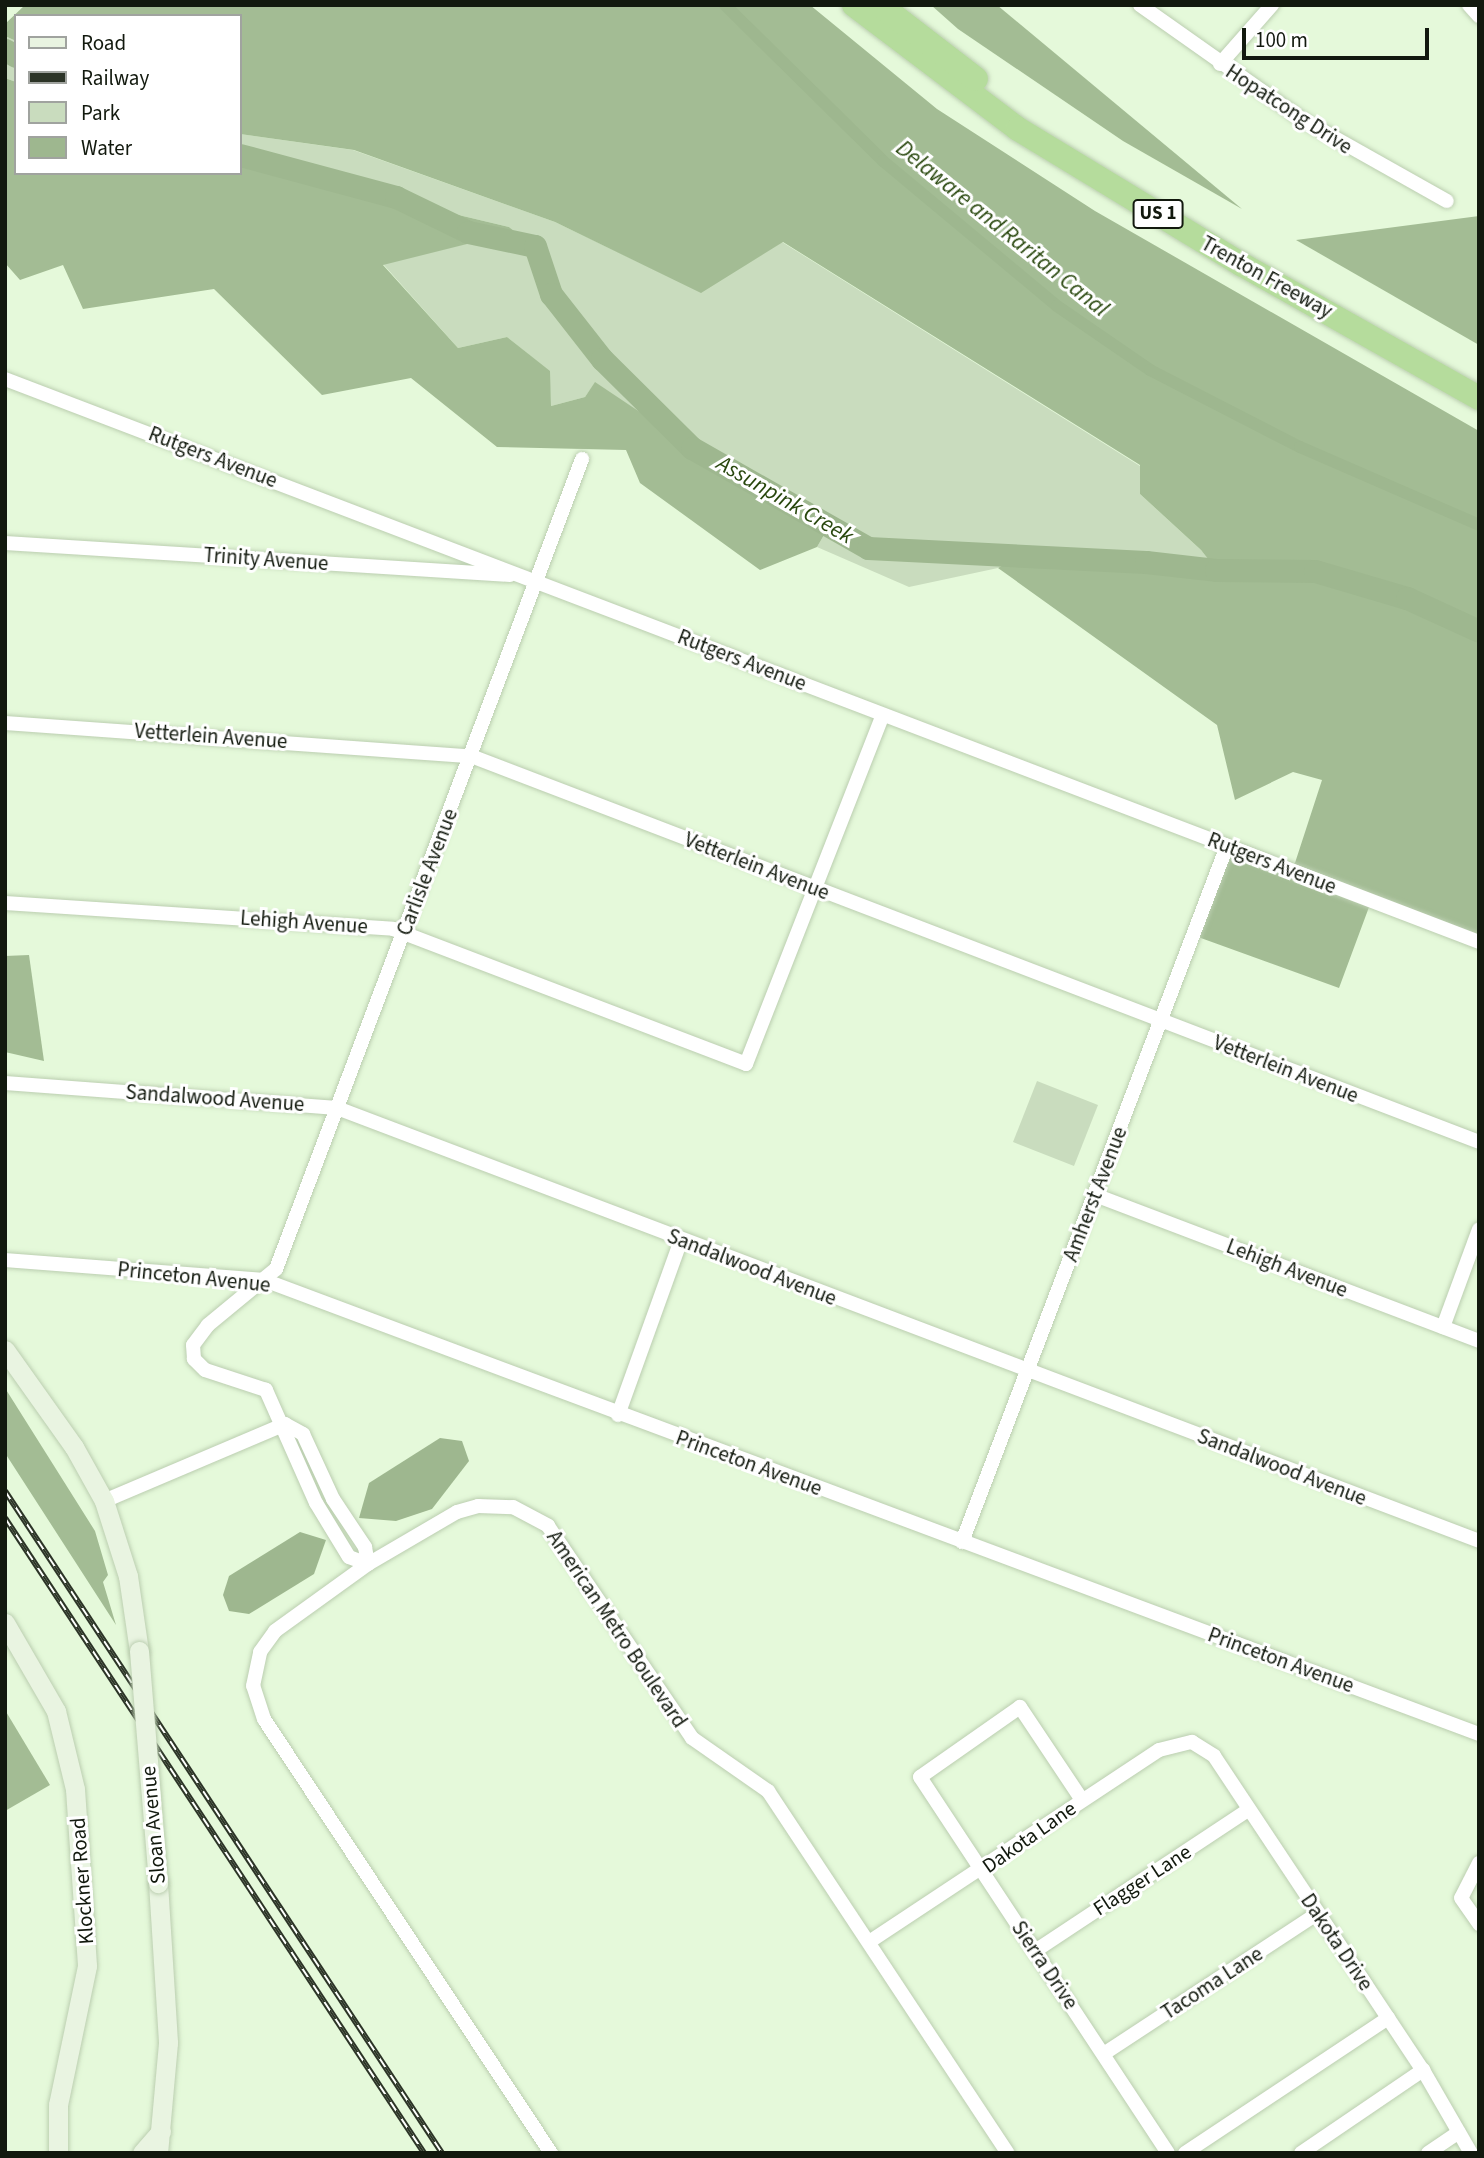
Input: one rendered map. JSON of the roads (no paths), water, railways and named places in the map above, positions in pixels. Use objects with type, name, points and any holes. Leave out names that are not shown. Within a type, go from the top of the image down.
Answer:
[{"type":"highway","name":"Trenton Freeway","points":[[854,5],[1018,129],[1241,264],[1479,398]]},
{"type":"highway","name":"Trenton Freeway","points":[[880,5],[1027,115],[1250,249],[1479,378]]},
{"type":"main road","name":"Sloan Avenue","points":[[5,1350],[74,1447],[104,1501],[116,1533],[137,1632],[168,2043],[158,2153]]},
{"type":"main road","name":"Klockner Road","points":[[5,1623],[56,1711],[75,1788],[87,1966],[58,2105],[58,2153]]},
{"type":"main road","points":[[142,2153],[161,2131]]},
{"type":"street","name":"Hopatcong Drive","points":[[1140,5],[1303,121],[1447,201]]},
{"type":"street","points":[[1220,64],[1272,5]]},
{"type":"street","points":[[1469,5],[1479,16]]},
{"type":"street","name":"Rutgers Avenue","points":[[5,379],[1479,942]]},
{"type":"street","name":"Carlisle Avenue","points":[[285,1424],[261,1386],[210,1372],[196,1362],[192,1352],[196,1337],[276,1269],[471,756],[531,578],[582,459]]},
{"type":"street","name":"Trinity Avenue","points":[[5,543],[531,578]]},
{"type":"street","points":[[815,889],[883,715]]},
{"type":"street","name":"Vetterlein Avenue","points":[[5,723],[471,756],[1479,1142]]},
{"type":"street","name":"Amherst Avenue","points":[[962,1542],[1227,846]]},
{"type":"street","name":"Lehigh Avenue","points":[[5,903],[404,932],[746,1064],[815,889]]},
{"type":"street","name":"Sandalwood Avenue","points":[[5,1083],[337,1108],[1479,1541]]},
{"type":"street","name":"Lehigh Avenue","points":[[1095,1195],[1479,1341]]},
{"type":"street","points":[[1443,1327],[1479,1230]]},
{"type":"street","points":[[618,1415],[681,1240]]},
{"type":"street","name":"Princeton Avenue","points":[[5,1260],[264,1280],[618,1415],[1479,1734]]},
{"type":"street","points":[[104,1501],[285,1424],[303,1434],[333,1499],[365,1547],[368,1564]]},
{"type":"street","name":"American Metro Boulevard","points":[[551,2153],[257,1703],[254,1670],[270,1637],[368,1564],[473,1507],[513,1507],[543,1522],[569,1552],[688,1733],[768,1791],[1008,2153]]},
{"type":"street","name":"Sierra Drive","points":[[1082,1800],[1020,1706],[920,1777],[1105,2053],[1168,2153]]},
{"type":"street","name":"Dakota Lane","points":[[869,1942],[981,1871],[1159,1750],[1192,1742]]},
{"type":"street","name":"Dakota Drive","points":[[1192,1742],[1214,1756],[1423,2070],[1471,2153]]},
{"type":"street","name":"Flagger Lane","points":[[1035,1951],[1248,1810]]},
{"type":"street","points":[[1479,1863],[1461,1898],[1479,1924]]},
{"type":"street","name":"Tacoma Lane","points":[[1105,2053],[1318,1913]]},
{"type":"street","points":[[1185,2153],[1388,2018]]},
{"type":"street","points":[[1301,2153],[1423,2070]]},
{"type":"street","points":[[1428,2153],[1459,2132]]},
{"type":"water","points":[[440,1438],[462,1441],[469,1461],[432,1509],[396,1521],[359,1518],[369,1483]]},
{"type":"water","points":[[300,1532],[326,1540],[314,1574],[249,1614],[229,1611],[223,1595],[229,1576]]},
{"type":"waterway","name":"Delaware and Raritan Canal","points":[[725,5],[883,161],[1057,306],[1150,370],[1300,447],[1479,525]]},
{"type":"waterway","name":"Assunpink Creek","points":[[5,50],[14,55]]},
{"type":"waterway","name":"Assunpink Creek","points":[[242,156],[396,197],[468,232],[535,246],[551,294],[602,359],[692,448],[868,548],[1146,562],[1216,570],[1315,571],[1407,598],[1479,631]]},
{"type":"railway","points":[[5,1491],[442,2153]]},
{"type":"railway","points":[[5,1518],[424,2153]]}]
